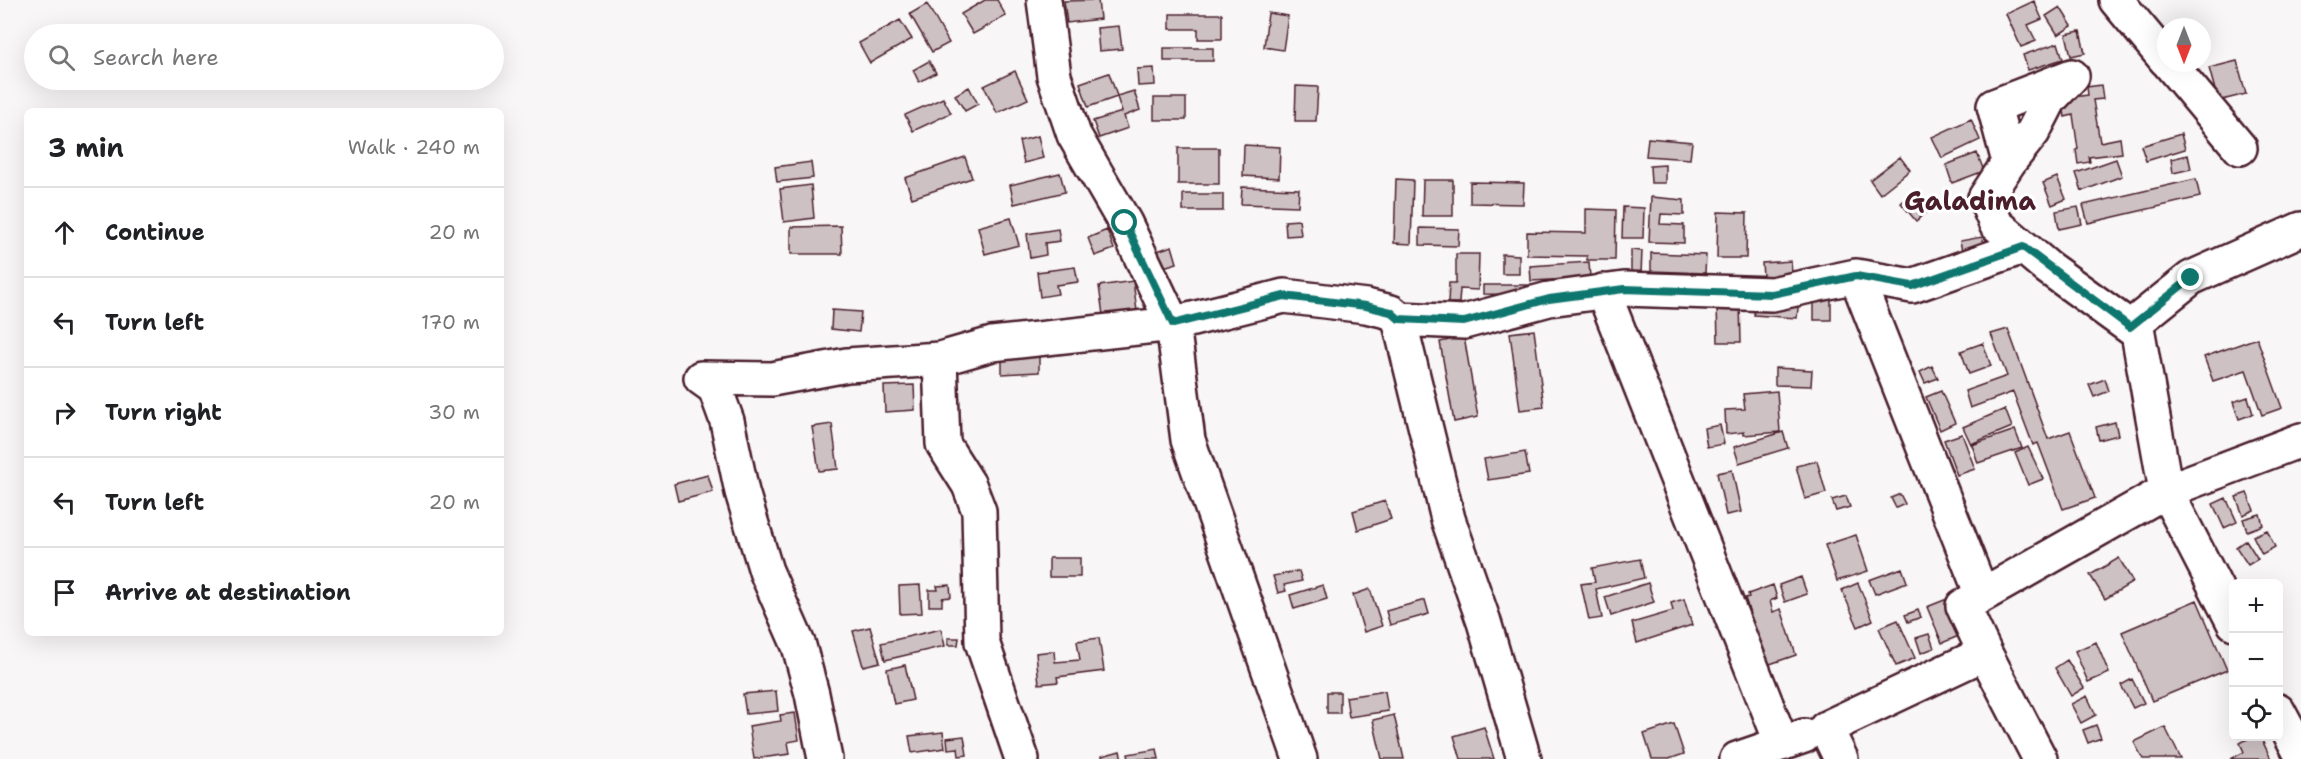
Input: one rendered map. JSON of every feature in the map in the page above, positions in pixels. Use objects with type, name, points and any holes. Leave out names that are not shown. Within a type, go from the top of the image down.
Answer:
[{"type":"street","points":[[1044,0],[1054,76],[1074,135],[1125,223],[1173,324],[1188,440],[1300,759]]},
{"type":"street","points":[[2116,0],[2157,49]]},
{"type":"street","points":[[2176,72],[2240,148]]},
{"type":"street","points":[[2009,162],[1985,198],[1996,224],[2023,247],[2138,333],[2166,491],[2229,613]]},
{"type":"street","points":[[2130,327],[2191,278],[2301,229]]},
{"type":"street","points":[[1399,319],[1464,322],[1549,299],[1624,289],[1772,294],[1856,276],[1912,286],[2023,247]]},
{"type":"street","points":[[1856,276],[1982,595]]},
{"type":"street","points":[[1603,291],[1782,744]]},
{"type":"street","points":[[825,759],[812,694],[799,646],[766,571],[742,492],[727,421],[715,388],[700,378],[772,379],[847,365],[940,359],[992,344],[1173,324],[1284,296],[1366,306],[1391,312],[1399,319],[1448,519],[1484,622],[1524,759]]},
{"type":"street","points":[[940,359],[943,444],[969,485],[979,511],[982,642],[1022,759]]},
{"type":"street","points":[[2040,759],[1984,653],[1964,606],[2166,491],[2301,441]]},
{"type":"street","points":[[1737,759],[1826,728],[1984,653]]},
{"type":"street","points":[[2283,720],[2301,754]]},
{"type":"street","points":[[1826,728],[1841,759]]},
{"type":"building","points":[[985,0],[997,0],[1006,16],[973,34],[961,14]]},
{"type":"building","points":[[1098,0],[1100,19],[1067,23],[1064,1]]},
{"type":"building","points":[[2034,1],[2042,19],[2028,25],[2036,41],[2021,47],[2006,14]]},
{"type":"building","points":[[927,4],[949,43],[932,52],[910,14]]},
{"type":"building","points":[[2060,7],[2072,26],[2058,35],[2046,16]]},
{"type":"building","points":[[1268,13],[1288,16],[1283,50],[1264,47]]},
{"type":"building","points":[[1170,14],[1222,14],[1222,39],[1198,39],[1198,29],[1170,29]]},
{"type":"building","points":[[900,20],[912,39],[870,63],[859,43]]},
{"type":"building","points":[[1119,26],[1122,49],[1099,51],[1097,28]]},
{"type":"building","points":[[2080,31],[2085,53],[2071,56],[2066,34]]},
{"type":"building","points":[[2058,43],[2063,59],[2028,70],[2023,55]]},
{"type":"building","points":[[1164,48],[1213,48],[1213,61],[1164,61]]},
{"type":"building","points":[[929,61],[936,73],[919,82],[913,70]]},
{"type":"building","points":[[2237,61],[2246,94],[2218,101],[2210,72],[2211,68]]},
{"type":"building","points":[[1154,68],[1155,85],[1138,86],[1137,69]]},
{"type":"building","points":[[1015,71],[1028,99],[997,113],[984,86]]},
{"type":"building","points":[[1109,73],[1117,96],[1134,91],[1140,110],[1124,116],[1128,128],[1099,138],[1093,121],[1122,112],[1117,97],[1088,107],[1080,83]]},
{"type":"building","points":[[2101,85],[2103,99],[2093,100],[2100,142],[2120,138],[2122,153],[2089,157],[2090,162],[2078,164],[2073,115],[2065,117],[2061,94],[2073,97],[2088,95],[2087,87]]},
{"type":"building","points":[[1296,86],[1318,87],[1316,121],[1295,121]]},
{"type":"building","points":[[969,87],[978,104],[965,111],[955,95]]},
{"type":"building","points":[[943,98],[951,113],[913,131],[905,115]]},
{"type":"building","points":[[1154,98],[1186,98],[1186,120],[1154,120]]},
{"type":"building","points":[[1971,119],[1980,140],[1942,158],[1932,137]]},
{"type":"building","points":[[2181,134],[2185,149],[2146,161],[2141,146]]},
{"type":"building","points":[[1038,136],[1043,158],[1024,163],[1019,141]]},
{"type":"building","points":[[1648,138],[1692,142],[1690,159],[1646,156]]},
{"type":"building","points":[[1244,145],[1280,147],[1279,178],[1243,176]]},
{"type":"building","points":[[1178,148],[1219,148],[1219,184],[1178,184]]},
{"type":"building","points":[[1977,153],[1984,171],[1952,183],[1946,165]]},
{"type":"building","points":[[2188,155],[2191,169],[2173,173],[2171,159]]},
{"type":"building","points":[[965,157],[972,178],[912,198],[905,178]]},
{"type":"building","points":[[1900,157],[1910,170],[1880,194],[1870,180]]},
{"type":"building","points":[[2116,159],[2122,176],[2082,191],[2076,173]]},
{"type":"building","points":[[811,162],[813,178],[777,182],[775,167]]},
{"type":"building","points":[[1665,165],[1665,183],[1651,183],[1650,166]]},
{"type":"building","points":[[1060,173],[1065,192],[1014,204],[1010,185]]},
{"type":"building","points":[[2057,177],[2066,199],[2052,205],[2043,183]]},
{"type":"building","points":[[1396,179],[1413,180],[1411,244],[1394,243]]},
{"type":"building","points":[[2196,179],[2200,197],[2088,223],[2083,205]]},
{"type":"building","points":[[1423,180],[1453,180],[1453,216],[1422,216]]},
{"type":"building","points":[[1470,182],[1524,183],[1523,204],[1470,203]]},
{"type":"building","points":[[811,185],[814,218],[784,222],[780,189]]},
{"type":"building","points":[[1242,187],[1299,189],[1298,206],[1241,204]]},
{"type":"building","points":[[1913,192],[1929,211],[1916,221],[1901,203]]},
{"type":"building","points":[[1183,194],[1223,194],[1223,211],[1183,211]]},
{"type":"building","points":[[1651,197],[1684,200],[1684,215],[1661,214],[1660,224],[1684,225],[1684,243],[1649,242]]},
{"type":"building","points":[[1623,207],[1644,208],[1643,238],[1622,238]]},
{"type":"building","points":[[2078,207],[2082,224],[2059,229],[2056,211]]},
{"type":"building","points":[[1586,209],[1616,210],[1615,260],[1587,260],[1587,256],[1527,255],[1527,232],[1586,233]]},
{"type":"building","points":[[1718,212],[1747,213],[1746,258],[1717,258]]},
{"type":"building","points":[[1011,218],[1019,245],[985,254],[978,227]]},
{"type":"building","points":[[1299,220],[1301,235],[1286,236],[1285,221]]},
{"type":"building","points":[[841,226],[842,254],[791,254],[791,227]]},
{"type":"building","points":[[1420,228],[1459,229],[1458,246],[1420,245]]},
{"type":"building","points":[[1058,229],[1060,241],[1045,243],[1046,255],[1030,258],[1027,234]]},
{"type":"building","points":[[1107,230],[1114,249],[1095,256],[1088,238]]},
{"type":"building","points":[[1982,237],[1985,251],[1963,256],[1960,241]]},
{"type":"building","points":[[1172,246],[1177,263],[1160,268],[1154,252]]},
{"type":"building","points":[[1631,250],[1642,251],[1641,274],[1631,273]]},
{"type":"building","points":[[1651,253],[1706,255],[1705,273],[1651,271]]},
{"type":"building","points":[[1456,254],[1479,254],[1478,290],[1460,289],[1459,303],[1448,303],[1449,283],[1456,283]]},
{"type":"building","points":[[1502,254],[1519,255],[1519,274],[1502,274]]},
{"type":"building","points":[[1791,261],[1792,275],[1763,276],[1762,263]]},
{"type":"building","points":[[1589,262],[1590,278],[1531,281],[1530,266]]},
{"type":"building","points":[[1075,267],[1078,282],[1056,285],[1058,294],[1040,297],[1037,272]]},
{"type":"building","points":[[1133,281],[1137,311],[1103,315],[1099,286]]},
{"type":"building","points":[[1483,285],[1531,285],[1530,295],[1483,294]]},
{"type":"building","points":[[1755,294],[1799,298],[1797,318],[1754,315]]},
{"type":"building","points":[[1814,298],[1831,298],[1831,320],[1814,320]]},
{"type":"building","points":[[1717,304],[1740,304],[1741,342],[1718,342]]},
{"type":"building","points":[[832,310],[861,312],[859,332],[831,329]]},
{"type":"building","points":[[2008,329],[2048,439],[2070,431],[2095,498],[2063,509],[2038,443],[2033,445],[2013,392],[1970,408],[1965,391],[2007,376],[1991,334]]},
{"type":"building","points":[[1534,330],[1544,407],[1520,410],[1510,333]]},
{"type":"building","points":[[1464,337],[1478,417],[1454,422],[1440,342]]},
{"type":"building","points":[[2257,338],[2282,408],[2262,415],[2246,370],[2213,381],[2204,357]]},
{"type":"building","points":[[1983,343],[1991,366],[1969,374],[1961,351]]},
{"type":"building","points":[[1039,351],[1039,372],[1002,374],[1002,353]]},
{"type":"building","points":[[1932,366],[1938,378],[1925,383],[1920,372]]},
{"type":"building","points":[[1775,368],[1812,370],[1811,386],[1775,385]]},
{"type":"building","points":[[2105,379],[2109,391],[2094,397],[2089,385]]},
{"type":"building","points":[[914,385],[915,410],[885,412],[884,386]]},
{"type":"building","points":[[1777,391],[1780,432],[1726,434],[1725,410],[1745,409],[1743,394]]},
{"type":"building","points":[[1941,391],[1955,423],[1940,430],[1926,397]]},
{"type":"building","points":[[2248,397],[2253,414],[2239,419],[2233,402]]},
{"type":"building","points":[[2005,409],[2012,427],[1971,444],[1963,427]]},
{"type":"building","points":[[2115,422],[2118,435],[2099,440],[2096,427]]},
{"type":"building","points":[[832,424],[838,469],[819,471],[812,427]]},
{"type":"building","points":[[1720,425],[1724,444],[1707,447],[1704,428]]},
{"type":"building","points":[[2015,430],[2022,448],[1978,463],[1972,445]]},
{"type":"building","points":[[1783,432],[1788,448],[1739,463],[1734,447]]},
{"type":"building","points":[[1962,434],[1975,469],[1957,475],[1944,440]]},
{"type":"building","points":[[2028,447],[2043,479],[2028,485],[2015,453]]},
{"type":"building","points":[[1525,452],[1529,474],[1488,480],[1484,459]]},
{"type":"building","points":[[1817,461],[1826,493],[1805,499],[1796,466]]},
{"type":"building","points":[[1732,470],[1741,512],[1726,515],[1717,473]]},
{"type":"building","points":[[708,475],[713,492],[678,501],[674,484]]},
{"type":"building","points":[[2247,493],[2254,510],[2243,515],[2236,497]]},
{"type":"building","points":[[1900,494],[1905,504],[1896,508],[1891,498]]},
{"type":"building","points":[[1846,496],[1850,507],[1836,511],[1832,500]]},
{"type":"building","points":[[2226,498],[2237,522],[2224,528],[2213,504]]},
{"type":"building","points":[[1385,501],[1391,519],[1358,530],[1353,511]]},
{"type":"building","points":[[2260,514],[2263,525],[2247,531],[2243,519]]},
{"type":"building","points":[[2267,530],[2275,547],[2262,554],[2253,536]]},
{"type":"building","points":[[1856,535],[1868,571],[1837,581],[1825,545]]},
{"type":"building","points":[[2246,540],[2258,559],[2248,565],[2236,547]]},
{"type":"building","points":[[1049,558],[1080,558],[1080,577],[1049,577]]},
{"type":"building","points":[[2119,558],[2133,582],[2105,599],[2090,575]]},
{"type":"building","points":[[1640,559],[1644,578],[1596,589],[1602,618],[1589,620],[1581,584],[1595,582],[1592,568]]},
{"type":"building","points":[[1902,568],[1907,582],[1875,594],[1869,580]]},
{"type":"building","points":[[1299,571],[1302,581],[1284,585],[1286,591],[1278,593],[1273,576]]},
{"type":"building","points":[[1801,577],[1807,594],[1785,602],[1779,585]]},
{"type":"building","points":[[1648,583],[1654,602],[1611,616],[1605,597]]},
{"type":"building","points":[[1858,583],[1873,620],[1858,627],[1842,590]]},
{"type":"building","points":[[920,585],[922,613],[900,614],[899,586]]},
{"type":"building","points":[[950,585],[951,597],[942,598],[942,606],[929,606],[929,590],[938,590],[937,586]]},
{"type":"building","points":[[1323,585],[1327,599],[1294,609],[1290,595]]},
{"type":"building","points":[[1773,585],[1777,598],[1770,601],[1773,612],[1781,609],[1796,655],[1767,665],[1745,598],[1749,597],[1748,594]]},
{"type":"building","points":[[1370,589],[1382,626],[1364,632],[1353,595]]},
{"type":"building","points":[[1684,599],[1692,625],[1637,643],[1632,623],[1673,611],[1671,603]]},
{"type":"building","points":[[1947,599],[1961,635],[1942,643],[1927,607]]},
{"type":"building","points":[[1425,600],[1429,614],[1390,625],[1386,611]]},
{"type":"building","points":[[2197,600],[2227,670],[2152,701],[2122,632]]},
{"type":"building","points":[[1918,610],[1921,617],[1908,622],[1905,615]]},
{"type":"building","points":[[1898,620],[1915,658],[1896,666],[1879,628]]},
{"type":"building","points":[[870,627],[880,662],[863,666],[853,631]]},
{"type":"building","points":[[941,629],[945,646],[885,660],[881,643]]},
{"type":"building","points":[[1929,634],[1934,648],[1921,653],[1916,638]]},
{"type":"building","points":[[948,638],[959,638],[958,645],[948,645]]},
{"type":"building","points":[[1099,638],[1104,671],[1057,677],[1058,682],[1039,684],[1036,653],[1054,651],[1055,662],[1080,660],[1077,641]]},
{"type":"building","points":[[2096,642],[2109,673],[2088,682],[2075,651]]},
{"type":"building","points":[[2067,660],[2084,688],[2071,696],[2055,668]]},
{"type":"building","points":[[905,665],[913,700],[894,704],[887,669]]},
{"type":"building","points":[[2132,679],[2144,703],[2133,708],[2121,685]]},
{"type":"building","points":[[776,691],[778,711],[746,714],[743,694]]},
{"type":"building","points":[[1385,691],[1388,711],[1349,717],[1346,697]]},
{"type":"building","points":[[1327,692],[1340,692],[1340,713],[1327,713]]},
{"type":"building","points":[[2087,696],[2096,715],[2081,723],[2071,704]]},
{"type":"building","points":[[795,713],[799,740],[788,742],[790,754],[754,759],[749,726],[781,721],[780,715]]},
{"type":"building","points":[[1394,715],[1404,759],[1382,759],[1373,720]]},
{"type":"building","points":[[1674,724],[1684,754],[1669,759],[1652,759],[1644,734]]},
{"type":"building","points":[[2096,725],[2101,738],[2088,743],[2083,730]]},
{"type":"building","points":[[1484,727],[1494,759],[1461,759],[1454,736]]},
{"type":"building","points":[[2165,727],[2181,759],[2143,759],[2134,742]]},
{"type":"building","points":[[943,732],[945,748],[912,753],[909,736]]},
{"type":"building","points":[[964,736],[967,755],[959,756],[958,748],[948,749],[947,738]]},
{"type":"building","points":[[2262,741],[2271,759],[2231,759],[2244,752],[2240,743]]},
{"type":"building","points":[[1157,749],[1159,759],[1129,759],[1128,754]]},
{"type":"building","points":[[1120,751],[1122,759],[1102,759],[1102,756]]},
{"type":"district","name":"Galadima","points":[[1970,201]]},
{"type":"route","points":[[1125,223],[1173,324],[1284,296],[1366,306],[1391,312],[1399,319],[1464,322],[1549,299],[1624,289],[1772,294],[1856,276],[1912,286],[2023,247],[2130,327],[2191,278]]}]
